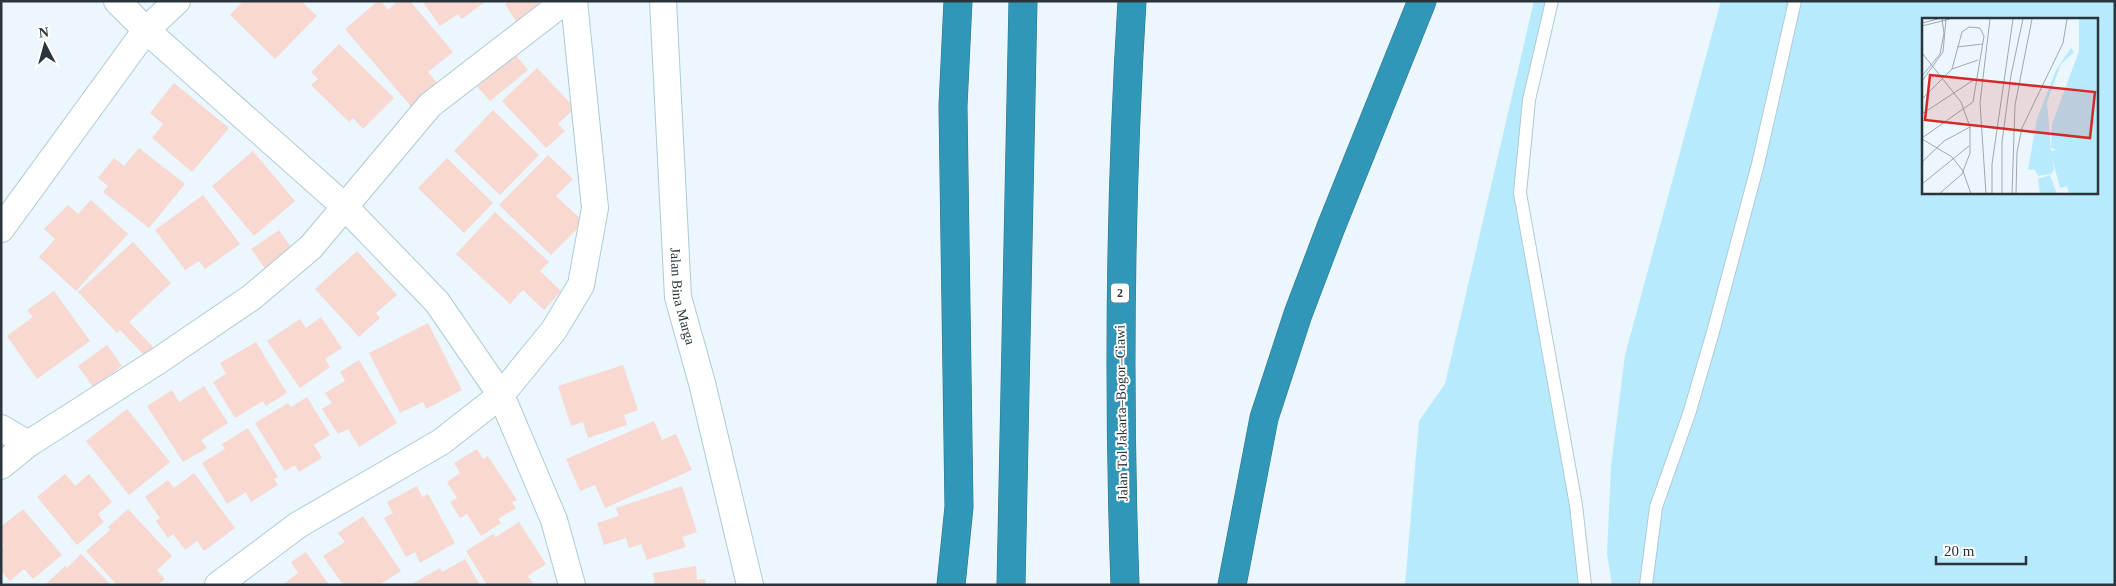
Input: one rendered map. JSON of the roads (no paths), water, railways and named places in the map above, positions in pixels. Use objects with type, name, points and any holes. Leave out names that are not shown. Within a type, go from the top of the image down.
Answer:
[{"type":"highway","points":[[951,585],[959,507],[953,106],[958,1]]},
{"type":"highway","points":[[1011,585],[1023,1]]},
{"type":"highway","name":"Jalan Tol Jakarta–Bogor–Ciawi","points":[[1125,585],[1120,277],[1132,1]]},
{"type":"highway","points":[[1232,585],[1264,418],[1298,314],[1330,227],[1422,1]]},
{"type":"street","points":[[117,1],[146,30],[344,206],[437,302],[501,395],[554,520],[572,585]]},
{"type":"street","points":[[1,229],[146,30],[177,1]]},
{"type":"street","points":[[1,466],[28,444],[158,361],[252,297],[311,247],[430,105],[517,40],[565,1]]},
{"type":"street","points":[[218,585],[298,525],[441,442],[501,395],[554,330],[581,285],[595,208],[574,1]]},
{"type":"street","name":"Jalan Bina Marga","points":[[663,1],[678,297],[702,382],[750,585]]},
{"type":"street","points":[[1,428],[28,444]]},
{"type":"lane","points":[[1552,1],[1529,100],[1520,193],[1576,506],[1584,585]]},
{"type":"lane","points":[[1646,585],[1656,506],[1689,414],[1713,332],[1758,164],[1795,1]]}]
